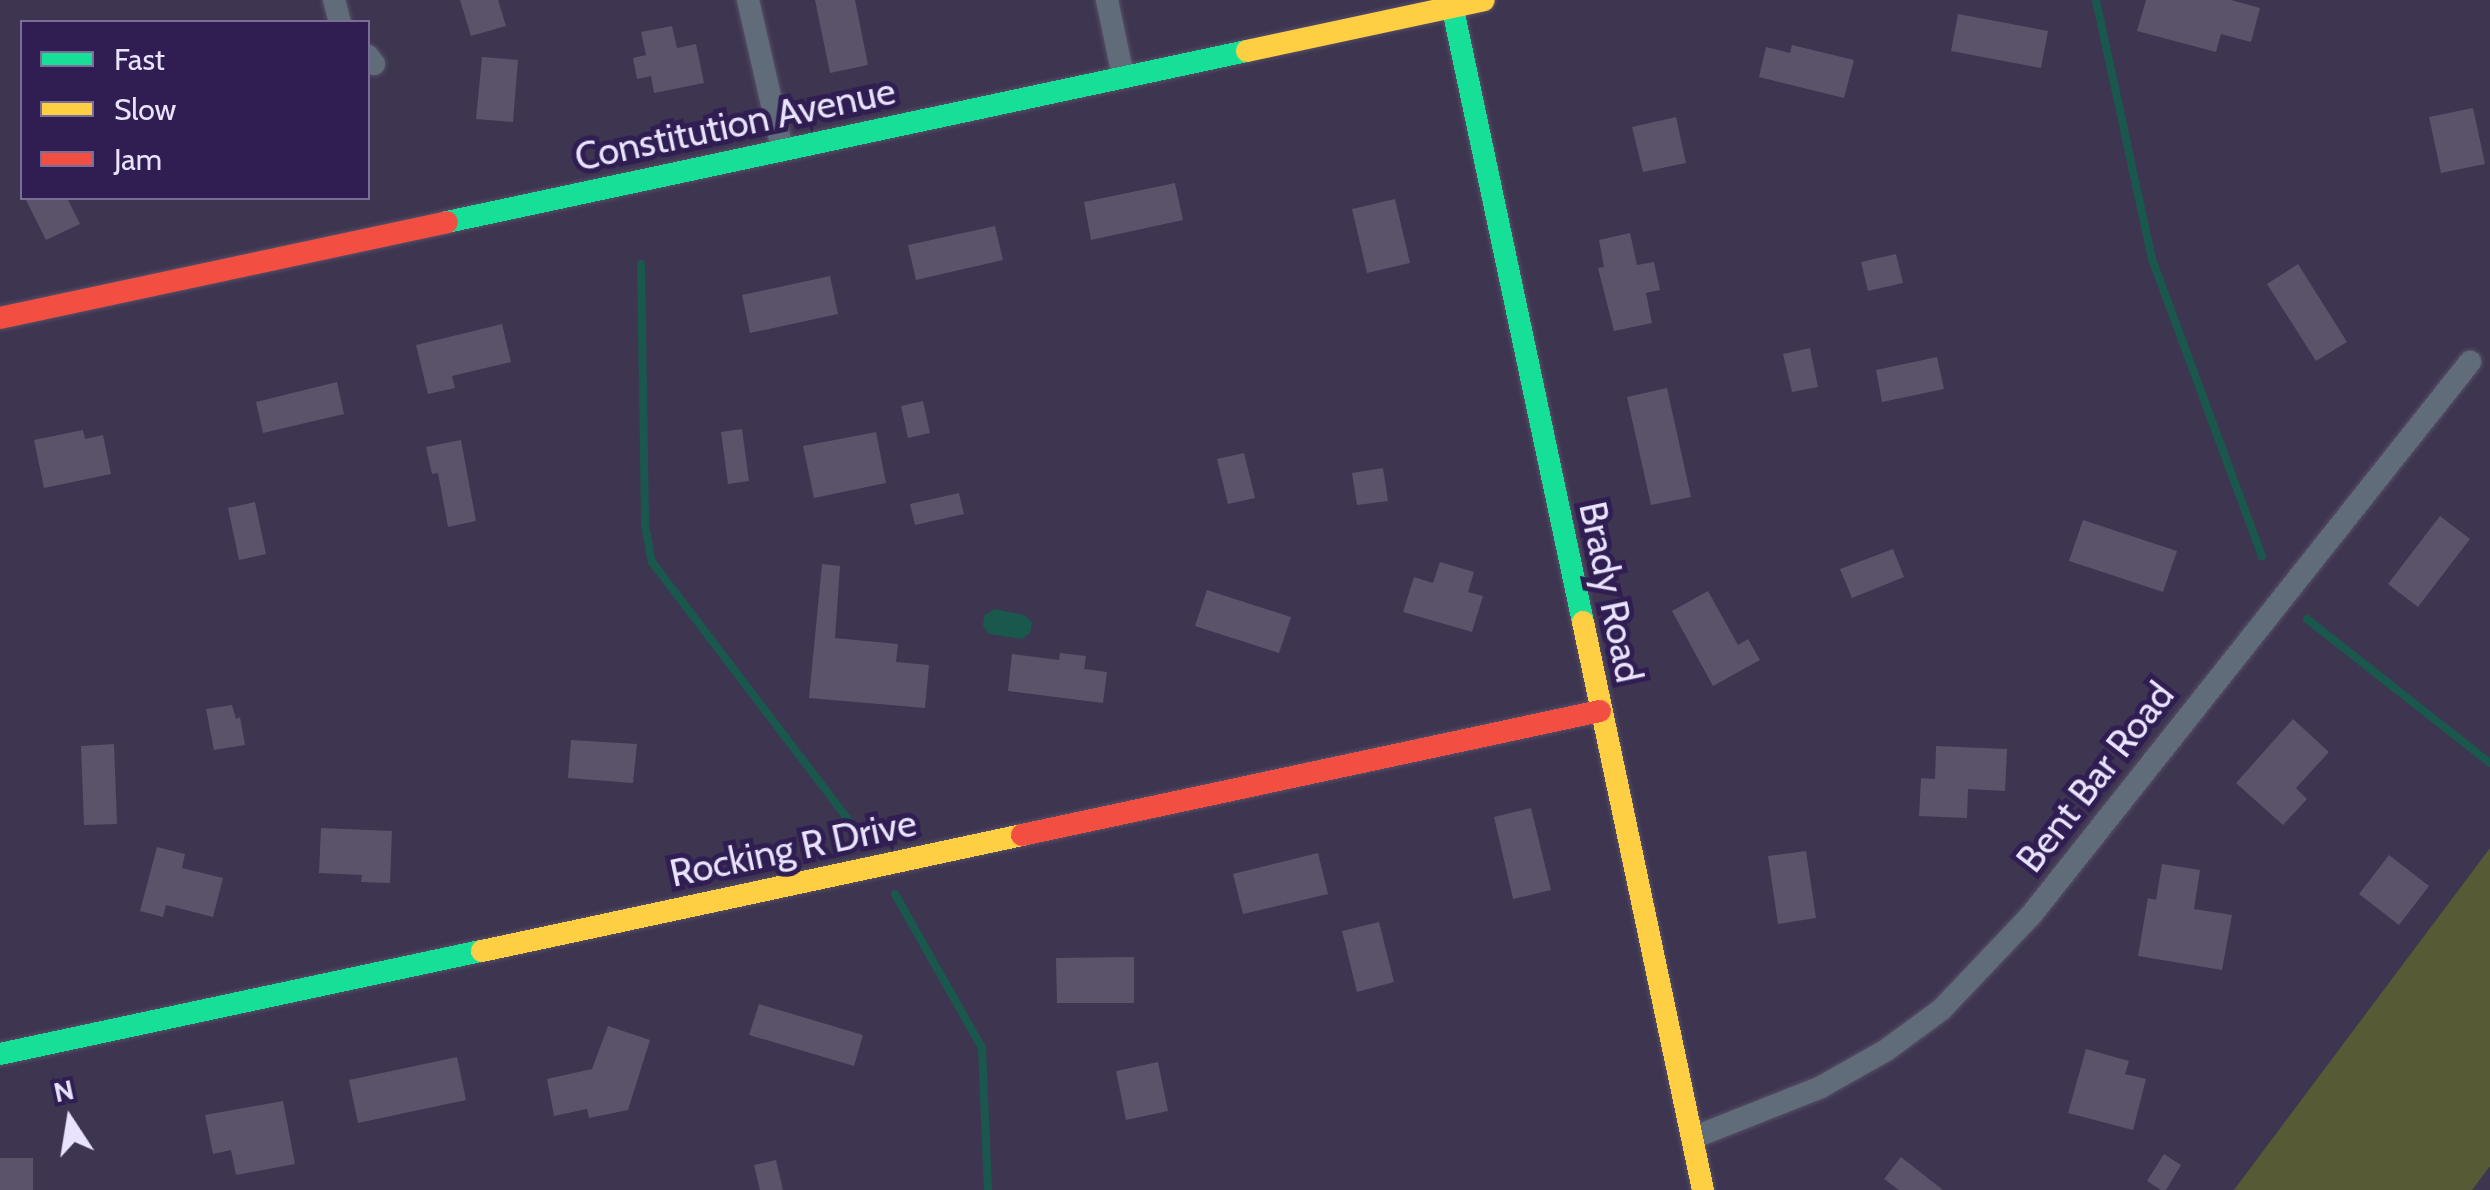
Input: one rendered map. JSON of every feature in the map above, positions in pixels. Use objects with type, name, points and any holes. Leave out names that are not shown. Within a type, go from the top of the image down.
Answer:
[{"type":"street","points":[[748,0],[782,149]]},
{"type":"street","points":[[1107,0],[1123,76]]},
{"type":"street","name":"Constitution Avenue","points":[[0,318],[1452,3],[1484,0]]},
{"type":"street","name":"Brady Road","points":[[1452,3],[1704,1190]]},
{"type":"street","name":"Bent Bar Road","points":[[1695,1137],[1821,1087],[1885,1050],[1941,1010],[2032,914],[2470,362]]},
{"type":"street","name":"Rocking R Drive","points":[[0,1054],[1600,712]]},
{"type":"shaded area","points":[[994,609],[1024,615],[1032,622],[1030,633],[1022,639],[989,634],[983,626],[984,616]]},
{"type":"shaded area","points":[[2490,848],[2490,1166],[2472,1190],[2234,1190]]},
{"type":"building","points":[[460,0],[498,0],[506,26],[471,36]]},
{"type":"building","points":[[815,0],[855,0],[868,65],[830,73]]},
{"type":"building","points":[[2146,0],[2231,0],[2260,8],[2251,42],[2221,34],[2216,52],[2137,31]]},
{"type":"building","points":[[1958,14],[2048,31],[2041,68],[1951,51]]},
{"type":"building","points":[[672,26],[677,48],[696,44],[704,83],[654,93],[651,76],[637,79],[633,58],[646,55],[641,32]]},
{"type":"building","points":[[1792,45],[1854,60],[1844,98],[1759,77],[1766,47],[1790,53]]},
{"type":"building","points":[[482,57],[518,60],[513,122],[476,119]]},
{"type":"building","points":[[2473,108],[2485,164],[2441,173],[2429,117]]},
{"type":"building","points":[[1676,117],[1686,163],[1643,172],[1632,127]]},
{"type":"building","points":[[1175,183],[1183,220],[1091,240],[1084,202]]},
{"type":"building","points":[[1395,199],[1410,263],[1367,273],[1352,209]]},
{"type":"building","points":[[26,200],[68,200],[80,224],[46,240]]},
{"type":"building","points":[[995,226],[1003,260],[916,280],[908,245]]},
{"type":"building","points":[[1630,233],[1637,265],[1654,262],[1660,290],[1646,293],[1652,323],[1614,331],[1598,268],[1604,267],[1599,240]]},
{"type":"building","points":[[1896,254],[1903,283],[1868,291],[1861,262]]},
{"type":"building","points":[[2298,264],[2347,342],[2316,361],[2267,284]]},
{"type":"building","points":[[830,276],[838,314],[750,333],[742,295]]},
{"type":"building","points":[[502,324],[511,362],[452,376],[455,388],[428,394],[416,345]]},
{"type":"building","points":[[1810,348],[1818,387],[1792,392],[1783,354]]},
{"type":"building","points":[[1937,357],[1944,389],[1882,402],[1876,370]]},
{"type":"building","points":[[337,382],[344,414],[263,433],[256,402]]},
{"type":"building","points":[[1667,388],[1691,497],[1651,505],[1627,397]]},
{"type":"building","points":[[923,401],[930,433],[908,438],[901,406]]},
{"type":"building","points":[[742,429],[749,481],[728,484],[721,432]]},
{"type":"building","points":[[83,430],[85,439],[103,435],[111,474],[44,488],[34,440]]},
{"type":"building","points":[[876,432],[886,483],[814,498],[803,446]]},
{"type":"building","points":[[461,440],[476,521],[448,527],[438,473],[432,474],[426,447]]},
{"type":"building","points":[[1244,453],[1255,498],[1228,504],[1217,459]]},
{"type":"building","points":[[1383,468],[1388,501],[1357,505],[1352,473]]},
{"type":"building","points":[[959,493],[964,514],[915,525],[910,504]]},
{"type":"building","points":[[255,502],[266,554],[239,560],[228,508]]},
{"type":"building","points":[[2440,516],[2470,539],[2418,607],[2388,584]]},
{"type":"building","points":[[2083,520],[2177,551],[2163,592],[2069,561]]},
{"type":"building","points":[[1893,549],[1904,577],[1852,598],[1840,569]]},
{"type":"building","points":[[1440,562],[1474,572],[1468,592],[1483,596],[1472,632],[1403,612],[1414,577],[1433,583]]},
{"type":"building","points":[[822,564],[840,566],[835,638],[898,644],[896,662],[929,665],[925,708],[809,698]]},
{"type":"building","points":[[1207,590],[1291,617],[1279,653],[1195,626]]},
{"type":"building","points":[[1708,591],[1738,645],[1748,639],[1760,660],[1713,686],[1672,611]]},
{"type":"building","points":[[1060,653],[1086,656],[1084,669],[1107,672],[1103,703],[1008,691],[1012,654],[1059,660]]},
{"type":"building","points":[[232,705],[236,719],[240,717],[245,745],[214,750],[206,709]]},
{"type":"building","points":[[2293,719],[2329,752],[2296,788],[2307,799],[2283,825],[2236,783]]},
{"type":"building","points":[[571,740],[637,744],[633,783],[568,778]]},
{"type":"building","points":[[114,744],[117,824],[84,825],[81,746]]},
{"type":"building","points":[[1936,746],[2007,749],[2005,791],[1968,789],[1967,818],[1919,816],[1921,778],[1935,779]]},
{"type":"building","points":[[1531,808],[1551,890],[1513,899],[1494,817]]},
{"type":"building","points":[[321,828],[392,831],[390,883],[361,882],[362,875],[319,873]]},
{"type":"building","points":[[157,847],[185,854],[182,868],[223,878],[213,917],[166,905],[163,917],[140,911]]},
{"type":"building","points":[[1806,851],[1816,918],[1778,924],[1768,856]]},
{"type":"building","points":[[1318,853],[1328,894],[1243,914],[1233,874]]},
{"type":"building","points":[[2389,855],[2429,886],[2399,925],[2359,894]]},
{"type":"building","points":[[2162,864],[2200,870],[2194,909],[2232,915],[2222,970],[2138,956],[2148,898],[2156,900]]},
{"type":"building","points":[[1379,922],[1394,982],[1357,992],[1342,931]]},
{"type":"building","points":[[1134,957],[1134,1003],[1057,1003],[1056,958]]},
{"type":"building","points":[[759,1004],[863,1035],[854,1066],[749,1035]]},
{"type":"building","points":[[608,1026],[650,1040],[628,1110],[589,1118],[587,1109],[554,1116],[547,1079],[592,1069]]},
{"type":"building","points":[[2086,1049],[2129,1061],[2125,1074],[2146,1079],[2133,1130],[2068,1113]]},
{"type":"building","points":[[457,1057],[466,1100],[358,1123],[349,1080]]},
{"type":"building","points":[[1158,1062],[1168,1111],[1126,1120],[1116,1071]]},
{"type":"building","points":[[283,1101],[295,1164],[236,1175],[231,1150],[213,1154],[205,1115]]},
{"type":"building","points":[[2164,1154],[2181,1165],[2166,1190],[2161,1190],[2147,1181]]},
{"type":"building","points":[[1901,1157],[1943,1190],[1899,1190],[1884,1179]]},
{"type":"building","points":[[0,1158],[33,1158],[33,1190],[0,1190]]},
{"type":"building","points":[[776,1160],[783,1190],[760,1190],[754,1165]]},
{"type":"waterway","points":[[2096,0],[2152,259],[2262,556]]},
{"type":"waterway","points":[[641,264],[645,524],[652,562],[859,834]]},
{"type":"waterway","points":[[2307,619],[2490,763]]},
{"type":"waterway","points":[[895,894],[982,1048],[988,1190]]},
{"type":"traffic: fast","points":[[1451,0],[1583,622]]},
{"type":"traffic: fast","points":[[447,222],[1247,51]]},
{"type":"traffic: fast","points":[[0,1054],[482,951]]},
{"type":"traffic: slow","points":[[1247,51],[1484,0]]},
{"type":"traffic: slow","points":[[1583,622],[1703,1190]]},
{"type":"traffic: slow","points":[[482,951],[1022,835]]},
{"type":"traffic: jam","points":[[0,318],[447,222]]},
{"type":"traffic: jam","points":[[1022,835],[1600,711]]}]
